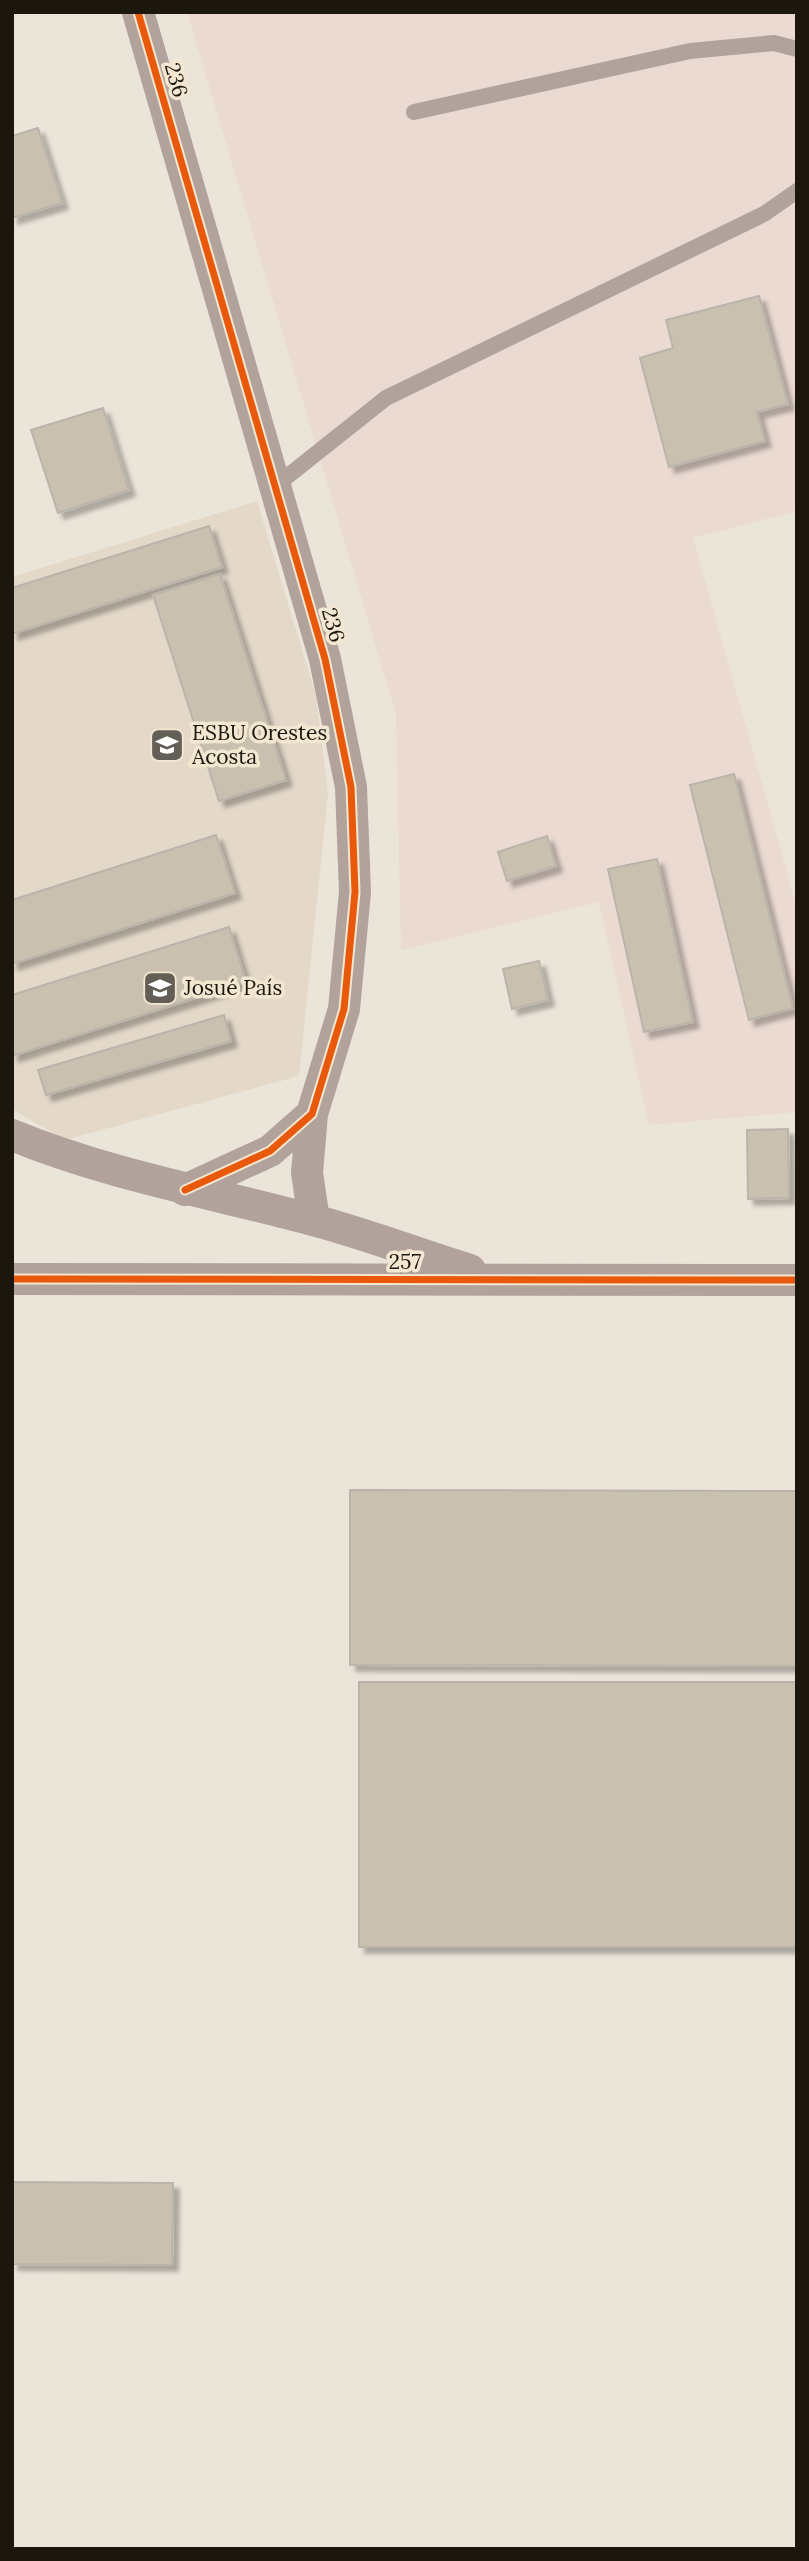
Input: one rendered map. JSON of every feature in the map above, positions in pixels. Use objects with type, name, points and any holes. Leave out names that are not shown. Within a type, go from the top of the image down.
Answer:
[{"type":"street","name":"236","points":[[138,12],[324,659],[351,787],[355,892],[344,1009],[312,1114],[307,1173],[314,1220]]},
{"type":"street","points":[[185,1190],[270,1152],[312,1114]]},
{"type":"street","name":"257","points":[[12,1135],[49,1150],[185,1190],[314,1220],[499,1280]]},
{"type":"street","name":"257","points":[[12,1279],[797,1280]]},
{"type":"lane","points":[[414,112],[690,51],[774,43],[797,49]]},
{"type":"lane","points":[[275,487],[386,398],[764,214],[797,191]]},
{"type":"shaded area","points":[[187,12],[797,12],[797,511],[693,538],[797,908],[797,1112],[649,1125],[599,902],[401,950],[396,714]]},
{"type":"shaded area","points":[[257,501],[316,696],[328,794],[299,1076],[65,1140],[12,1109],[12,577]]},
{"type":"building","points":[[38,128],[62,203],[12,218],[12,136]]},
{"type":"building","points":[[759,296],[788,404],[757,412],[765,441],[669,467],[640,358],[673,348],[666,320]]},
{"type":"building","points":[[103,408],[129,490],[58,513],[31,430]]},
{"type":"building","points":[[209,526],[222,567],[12,634],[12,588]]},
{"type":"building","points":[[220,574],[286,780],[219,801],[153,595]]},
{"type":"building","points":[[734,774],[793,1008],[749,1020],[690,785]]},
{"type":"building","points":[[216,835],[235,893],[12,964],[12,900]]},
{"type":"building","points":[[547,836],[556,866],[507,881],[498,852]]},
{"type":"building","points":[[657,859],[693,1022],[644,1032],[608,869]]},
{"type":"building","points":[[229,927],[246,982],[12,1056],[12,995]]},
{"type":"building","points":[[539,961],[548,1000],[512,1009],[503,969]]},
{"type":"building","points":[[224,1015],[231,1041],[46,1095],[38,1070]]},
{"type":"building","points":[[788,1129],[789,1198],[748,1199],[747,1130]]},
{"type":"building","points":[[350,1490],[797,1491],[797,1666],[350,1665]]},
{"type":"building","points":[[359,1682],[797,1682],[797,1947],[359,1947]]},
{"type":"building","points":[[12,2182],[173,2183],[172,2265],[12,2264]]},
{"type":"cycle path","points":[[138,12],[325,659],[351,787],[355,892],[344,1009],[312,1114],[270,1151],[185,1190]]},
{"type":"cycle path","points":[[12,1279],[797,1280]]},
{"type":"place","name":"ESBU Orestes Acosta","points":[[167,745]]},
{"type":"place","name":"Josué País","points":[[160,988]]}]
